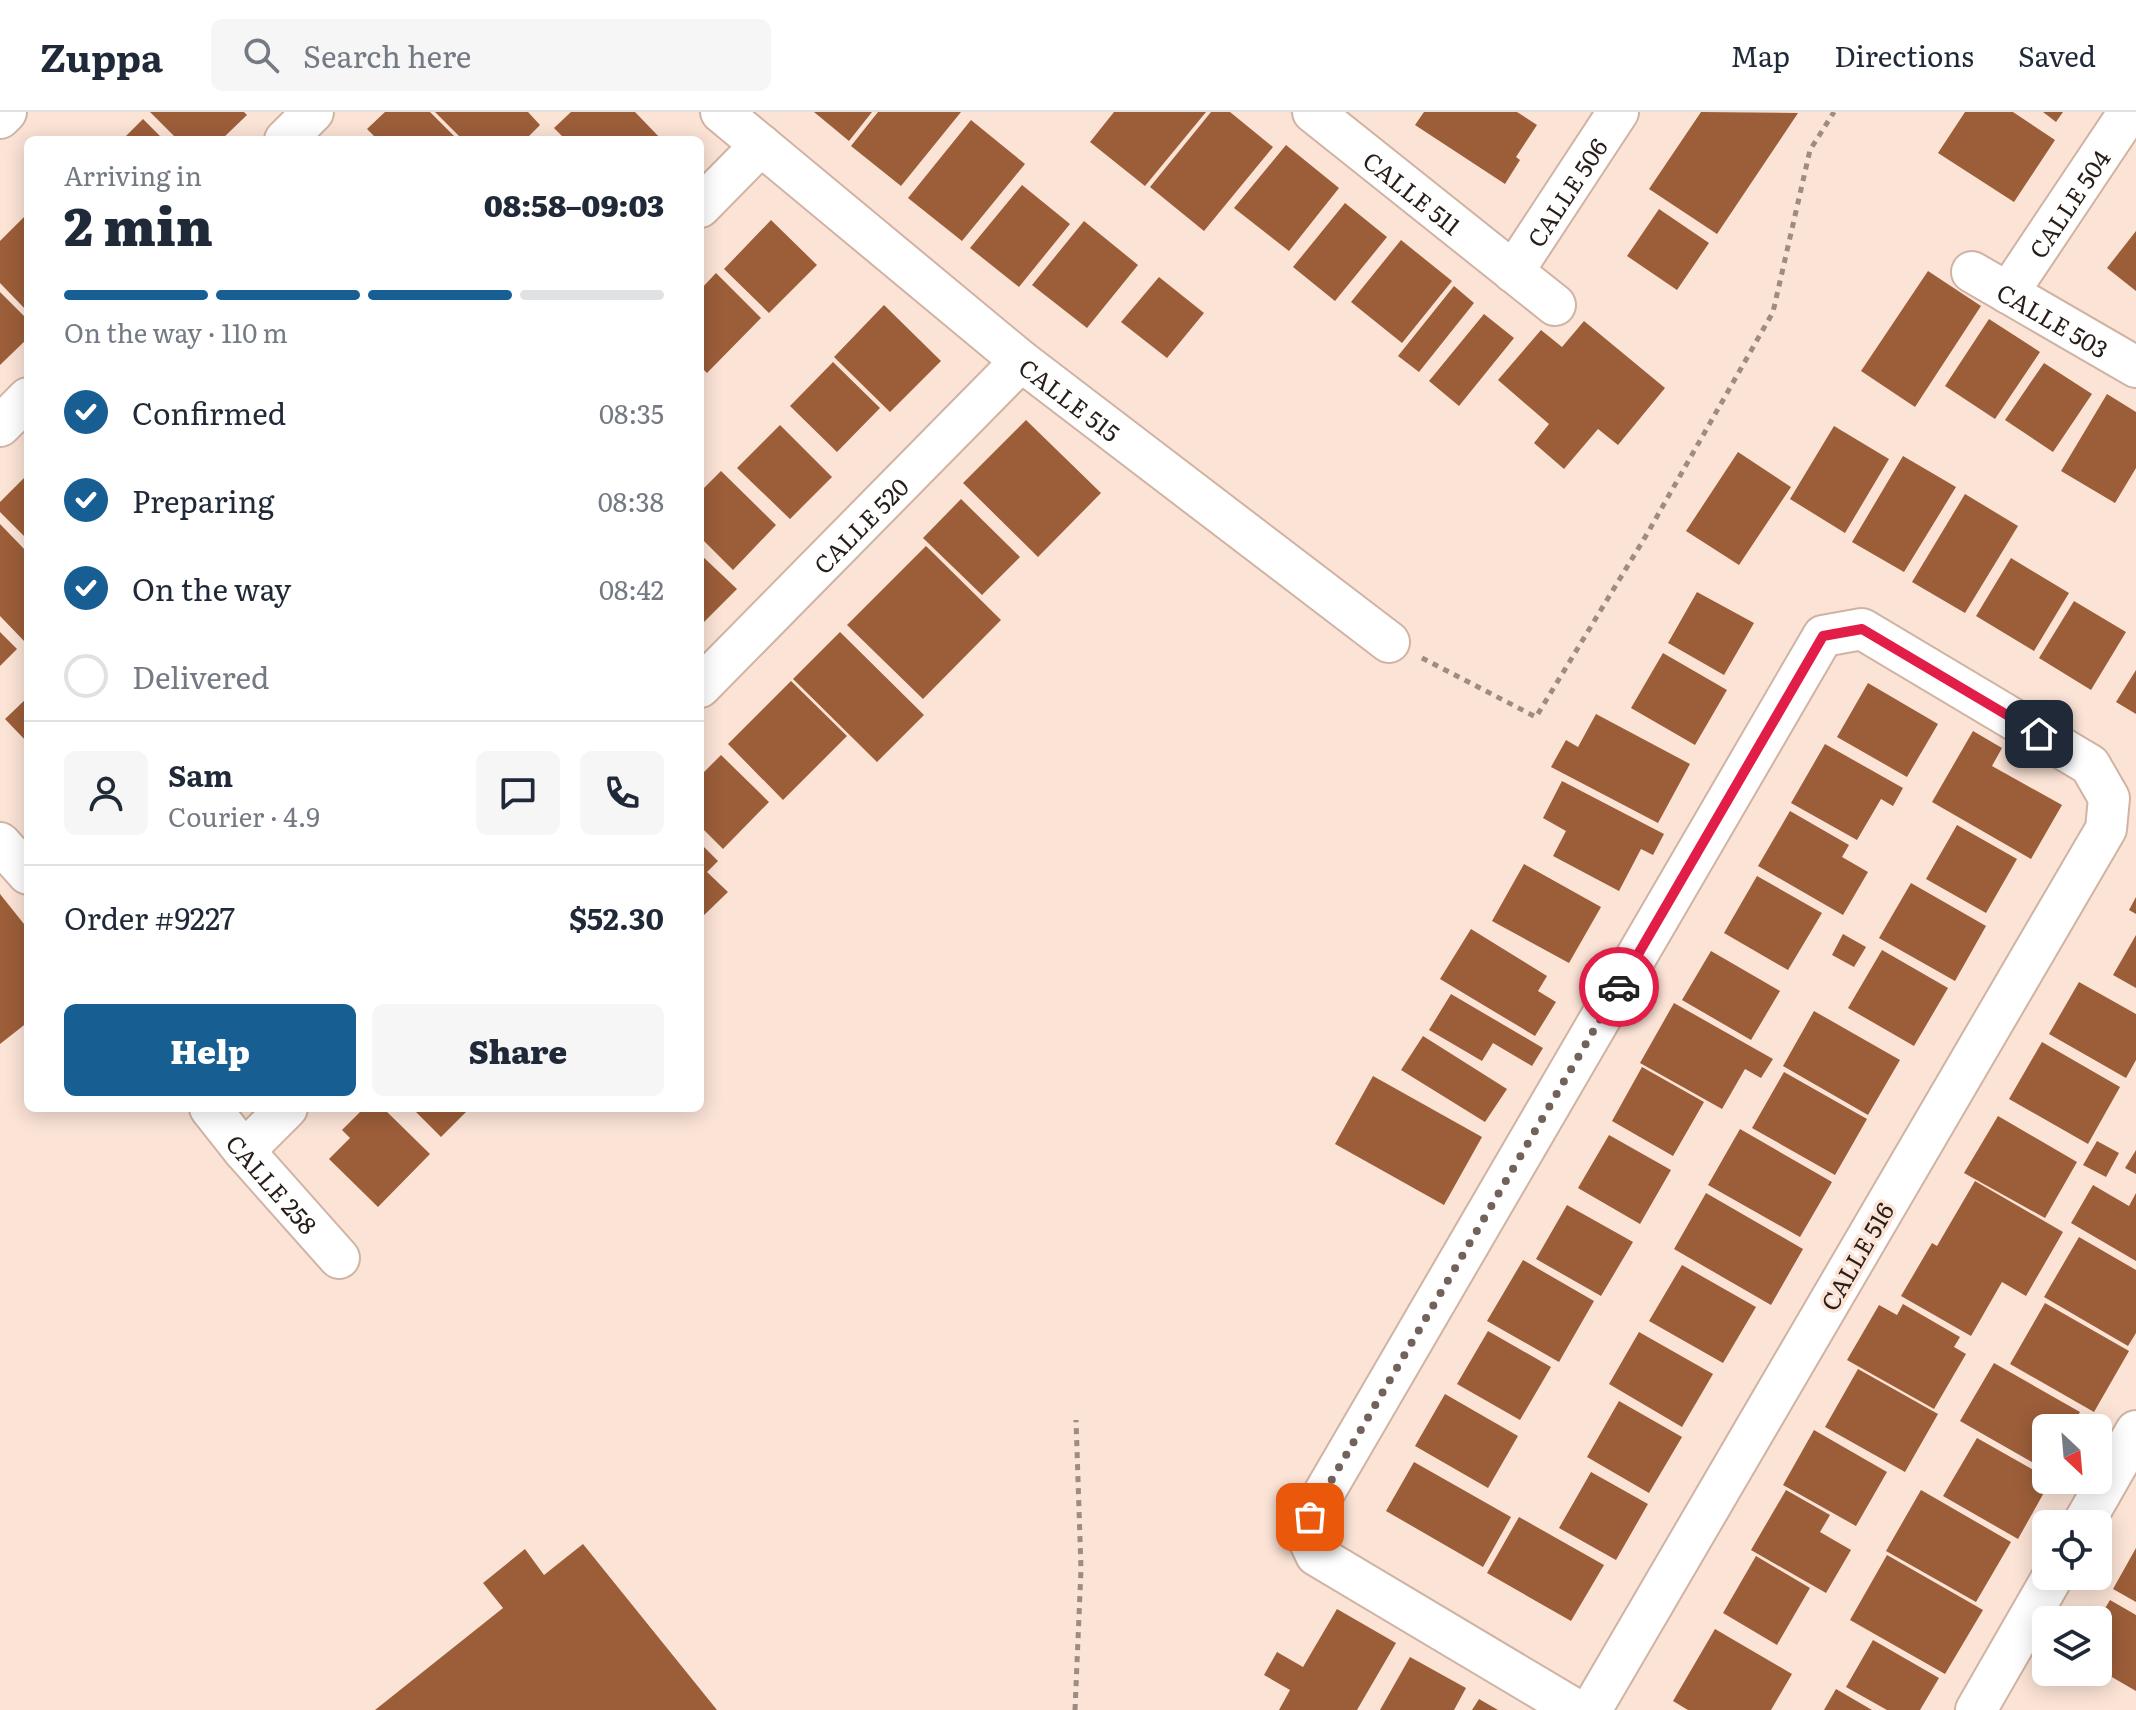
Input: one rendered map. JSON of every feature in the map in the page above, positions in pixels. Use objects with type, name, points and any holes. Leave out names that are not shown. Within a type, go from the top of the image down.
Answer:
[{"type":"street","points":[[0,118],[6,112]]},
{"type":"street","points":[[289,136],[313,112]]},
{"type":"street","name":"CALLE 515","points":[[721,112],[1021,361],[1389,642]]},
{"type":"street","name":"CALLE 511","points":[[1313,112],[1555,305]]},
{"type":"street","name":"CALLE 506","points":[[1513,272],[1618,112]]},
{"type":"street","name":"CALLE 504","points":[[2008,293],[2129,112]]},
{"type":"street","points":[[704,203],[761,145]]},
{"type":"street","name":"CALLE 503","points":[[1972,272],[2136,367]]},
{"type":"street","name":"CALLE 520","points":[[704,683],[1021,361]]},
{"type":"street","points":[[0,426],[24,402]]},
{"type":"street","name":"CALLE 516","points":[[1576,1710],[1316,1555],[1307,1536],[1310,1517],[1823,636],[1862,629],[2090,765],[2109,798],[2106,829],[1591,1710]]},
{"type":"street","points":[[0,843],[24,870]]},
{"type":"street","name":"CALLE 258","points":[[213,1112],[339,1258]]},
{"type":"street","points":[[244,1151],[283,1112]]},
{"type":"street","points":[[2091,1510],[2136,1431]]},
{"type":"street","points":[[1976,1710],[2045,1590]]},
{"type":"path","points":[[1389,642],[1536,717],[1647,534],[1773,312],[1810,150],[1834,112]]},
{"type":"path","points":[[1075,1710],[1081,1569],[1076,1420]]},
{"type":"building","points":[[150,112],[244,112],[247,115],[225,136],[174,136]]},
{"type":"building","points":[[385,112],[430,112],[454,136],[374,136],[367,129]]},
{"type":"building","points":[[435,112],[528,112],[540,125],[529,136],[459,136]]},
{"type":"building","points":[[571,112],[635,112],[658,136],[562,136],[554,128]]},
{"type":"building","points":[[814,112],[872,112],[849,141]]},
{"type":"building","points":[[878,112],[961,112],[901,186],[851,146]]},
{"type":"building","points":[[1114,112],[1206,112],[1145,186],[1090,142]]},
{"type":"building","points":[[1211,112],[1230,112],[1273,147],[1204,231],[1150,187]]},
{"type":"building","points":[[1424,112],[1517,112],[1537,125],[1516,157],[1520,160],[1505,184],[1415,125]]},
{"type":"building","points":[[1701,112],[1798,113],[1717,234],[1649,189]]},
{"type":"building","points":[[1965,112],[2013,112],[2055,140],[2014,202],[1938,153]]},
{"type":"building","points":[[2043,112],[2063,112],[2056,122]]},
{"type":"building","points":[[143,119],[160,136],[126,136]]},
{"type":"building","points":[[971,120],[1025,164],[962,241],[908,198]]},
{"type":"building","points":[[1286,145],[1339,188],[1289,251],[1234,208]]},
{"type":"building","points":[[1022,185],[1070,224],[1019,287],[970,248]]},
{"type":"building","points":[[1345,203],[1387,237],[1335,301],[1293,267]]},
{"type":"building","points":[[1659,209],[1709,243],[1677,290],[1627,256]]},
{"type":"building","points":[[24,217],[24,308],[0,283],[0,241]]},
{"type":"building","points":[[771,220],[817,265],[769,313],[724,269]]},
{"type":"building","points":[[1084,221],[1138,265],[1087,328],[1032,285]]},
{"type":"building","points":[[2136,231],[2136,291],[2107,268]]},
{"type":"building","points":[[1401,240],[1452,281],[1402,343],[1351,302]]},
{"type":"building","points":[[1928,271],[1981,306],[1915,407],[1861,371]]},
{"type":"building","points":[[716,273],[761,318],[707,373],[704,370],[704,286]]},
{"type":"building","points":[[1159,277],[1204,313],[1167,358],[1121,322]]},
{"type":"building","points":[[1454,286],[1474,303],[1419,372],[1398,356]]},
{"type":"building","points":[[0,292],[24,316],[24,342],[0,365]]},
{"type":"building","points":[[884,305],[941,361],[890,412],[834,357]]},
{"type":"building","points":[[1484,314],[1514,338],[1459,406],[1429,381]]},
{"type":"building","points":[[1989,319],[2040,352],[1995,419],[1945,386]]},
{"type":"building","points":[[1584,321],[1665,388],[1618,445],[1598,429],[1564,469],[1534,443],[1549,424],[1498,380],[1541,330],[1562,347]]},
{"type":"building","points":[[833,362],[880,408],[837,452],[790,406]]},
{"type":"building","points":[[2044,363],[2092,394],[2053,452],[2005,420]]},
{"type":"building","points":[[2107,394],[2136,412],[2136,468],[2115,503],[2061,471]]},
{"type":"building","points":[[1026,420],[1101,493],[1038,557],[963,483]]},
{"type":"building","points":[[780,425],[832,477],[790,519],[737,468]]},
{"type":"building","points":[[1834,426],[1889,459],[1845,533],[1790,499]]},
{"type":"building","points":[[1738,452],[1791,487],[1739,565],[1686,531]]},
{"type":"building","points":[[1903,456],[1956,487],[1904,572],[1852,542]]},
{"type":"building","points":[[721,471],[776,525],[733,570],[704,541],[704,488]]},
{"type":"building","points":[[24,478],[24,536],[0,512],[0,502]]},
{"type":"building","points":[[1965,494],[2018,526],[1965,613],[1912,582]]},
{"type":"building","points":[[961,499],[1020,557],[982,595],[923,538]]},
{"type":"building","points":[[0,524],[24,549],[24,641],[0,616]]},
{"type":"building","points":[[926,546],[1001,620],[923,699],[847,625]]},
{"type":"building","points":[[704,558],[737,589],[704,622]]},
{"type":"building","points":[[2011,558],[2069,593],[2034,651],[1976,616]]},
{"type":"building","points":[[1697,592],[1754,623],[1724,675],[1668,643]]},
{"type":"building","points":[[2074,601],[2126,632],[2091,690],[2039,658]]},
{"type":"building","points":[[0,632],[17,649],[0,666]]},
{"type":"building","points":[[840,632],[924,715],[877,762],[793,679]]},
{"type":"building","points":[[1663,653],[1727,690],[1695,745],[1631,708]]},
{"type":"building","points":[[2136,670],[2136,714],[2116,702]]},
{"type":"building","points":[[791,681],[847,736],[783,800],[728,744]]},
{"type":"building","points":[[1868,683],[1938,724],[1907,777],[1837,737]]},
{"type":"building","points":[[24,701],[24,739],[5,719]]},
{"type":"building","points":[[1596,714],[1690,764],[1658,823],[1551,767],[1566,740],[1578,747]]},
{"type":"building","points":[[1973,731],[2002,748],[1992,766],[2062,805],[2031,859],[1932,802]]},
{"type":"building","points":[[1825,744],[1903,788],[1893,806],[1881,799],[1857,840],[1791,803]]},
{"type":"building","points":[[721,755],[769,802],[723,849],[704,830],[704,772]]},
{"type":"building","points":[[1562,781],[1664,834],[1653,855],[1641,849],[1619,891],[1553,856],[1566,831],[1543,818]]},
{"type":"building","points":[[1790,811],[1849,845],[1842,857],[1868,872],[1843,915],[1758,866]]},
{"type":"building","points":[[1957,825],[2017,859],[1986,913],[1926,879]]},
{"type":"building","points":[[704,847],[718,861],[707,872],[728,892],[704,915]]},
{"type":"building","points":[[1524,864],[1601,907],[1569,963],[1492,921]]},
{"type":"building","points":[[1757,876],[1822,913],[1788,970],[1724,933]]},
{"type":"building","points":[[1911,883],[1986,926],[1955,981],[1879,938]]},
{"type":"building","points":[[0,894],[24,924],[24,1025],[0,1044]]},
{"type":"building","points":[[2136,897],[2136,914],[2129,910]]},
{"type":"building","points":[[1471,929],[1547,976],[1538,991],[1556,1002],[1535,1036],[1440,979]]},
{"type":"building","points":[[1843,934],[1866,947],[1854,967],[1832,955]]},
{"type":"building","points":[[2136,935],[2136,988],[2113,975]]},
{"type":"building","points":[[1882,950],[1948,988],[1914,1046],[1848,1008]]},
{"type":"building","points":[[1711,951],[1780,991],[1751,1040],[1682,1000]]},
{"type":"building","points":[[2079,982],[2136,1014],[2136,1060],[2126,1078],[2049,1034]]},
{"type":"building","points":[[1451,994],[1543,1048],[1532,1066],[1493,1043],[1482,1061],[1429,1030]]},
{"type":"building","points":[[1674,1003],[1773,1059],[1761,1078],[1745,1069],[1722,1109],[1640,1063]]},
{"type":"building","points":[[1814,1011],[1900,1060],[1868,1115],[1783,1066]]},
{"type":"building","points":[[1423,1036],[1507,1089],[1485,1122],[1401,1070]]},
{"type":"building","points":[[2042,1042],[2120,1087],[2088,1144],[2009,1099]]},
{"type":"building","points":[[1642,1067],[1704,1102],[1673,1156],[1612,1121]]},
{"type":"building","points":[[1784,1072],[1867,1119],[1835,1175],[1752,1128]]},
{"type":"building","points":[[1373,1076],[1482,1137],[1444,1205],[1335,1144]]},
{"type":"building","points":[[360,1112],[387,1112],[430,1154],[378,1207],[329,1159],[350,1138],[342,1130]]},
{"type":"building","points":[[416,1112],[466,1112],[441,1137]]},
{"type":"building","points":[[1998,1116],[2077,1162],[2045,1218],[1964,1173]]},
{"type":"building","points":[[1740,1129],[1832,1182],[1800,1237],[1708,1185]]},
{"type":"building","points":[[1609,1135],[1671,1170],[1640,1224],[1578,1188]]},
{"type":"building","points":[[2097,1141],[2119,1153],[2106,1177],[2083,1165]]},
{"type":"building","points":[[2136,1150],[2136,1174],[2125,1168]]},
{"type":"building","points":[[1975,1181],[2063,1232],[2026,1296],[2002,1282],[1971,1336],[1901,1296],[1932,1243],[1937,1246]]},
{"type":"building","points":[[2093,1185],[2129,1206],[2136,1193],[2136,1261],[2071,1223]]},
{"type":"building","points":[[1706,1193],[1803,1249],[1771,1305],[1674,1249]]},
{"type":"building","points":[[1567,1205],[1633,1242],[1601,1296],[1536,1259]]},
{"type":"building","points":[[2079,1237],[2136,1270],[2136,1333],[2128,1346],[2044,1297]]},
{"type":"building","points":[[1523,1260],[1594,1301],[1559,1362],[1487,1321]]},
{"type":"building","points":[[1682,1265],[1756,1307],[1723,1363],[1649,1321]]},
{"type":"building","points":[[2045,1303],[2129,1351],[2094,1412],[2010,1364]]},
{"type":"building","points":[[1903,1304],[1960,1337],[1954,1347],[1966,1354],[1934,1409],[1847,1360],[1879,1305],[1897,1315]]},
{"type":"building","points":[[1488,1331],[1551,1367],[1520,1420],[1457,1384]]},
{"type":"building","points":[[1639,1332],[1713,1374],[1682,1427],[1609,1384]]},
{"type":"building","points":[[1994,1363],[2080,1412],[2032,1414],[2032,1462],[1960,1421]]},
{"type":"building","points":[[1858,1369],[1938,1414],[1905,1472],[1825,1427]]},
{"type":"building","points":[[1445,1394],[1518,1436],[1488,1488],[1415,1446]]},
{"type":"building","points":[[1619,1401],[1682,1437],[1649,1493],[1587,1457]]},
{"type":"building","points":[[1814,1430],[1887,1472],[1856,1526],[1783,1485]]},
{"type":"building","points":[[1977,1438],[2032,1469],[2032,1494],[2043,1494],[2018,1539],[1943,1496]]},
{"type":"building","points":[[1414,1462],[1511,1517],[1483,1567],[1386,1511]]},
{"type":"building","points":[[1591,1472],[1648,1504],[1616,1560],[1559,1528]]},
{"type":"building","points":[[1786,1490],[1830,1515],[1820,1532],[1851,1550],[1826,1593],[1751,1550]]},
{"type":"building","points":[[1921,1490],[2011,1542],[1976,1602],[1886,1551]]},
{"type":"building","points":[[1519,1517],[1604,1565],[1571,1621],[1487,1573]]},
{"type":"building","points":[[583,1544],[717,1710],[375,1710],[503,1608],[483,1583],[525,1549],[544,1575]]},
{"type":"building","points":[[2136,1548],[2136,1602],[2113,1589]]},
{"type":"building","points":[[1887,1555],[1983,1610],[1945,1674],[1850,1620]]},
{"type":"building","points":[[1756,1556],[1810,1588],[1777,1645],[1723,1613]]},
{"type":"building","points":[[2110,1600],[2136,1615],[2136,1691],[2112,1677],[2112,1606],[2106,1606]]},
{"type":"building","points":[[1337,1609],[1396,1643],[1357,1710],[1279,1710],[1290,1690],[1264,1675],[1277,1652],[1303,1667]]},
{"type":"building","points":[[1715,1629],[1792,1674],[1771,1710],[1688,1710],[1673,1701]]},
{"type":"building","points":[[1873,1640],[1939,1678],[1920,1710],[1887,1710],[1846,1687]]},
{"type":"building","points":[[1410,1657],[1466,1688],[1454,1710],[1380,1710]]},
{"type":"building","points":[[1836,1689],[1872,1710],[1824,1710]]},
{"type":"building","points":[[1479,1699],[1498,1710],[1472,1710]]},
{"type":"way so far","points":[[1310,1517],[1619,987]]},
{"type":"route","points":[[1619,987],[1823,636],[1862,629],[2039,734]]}]
